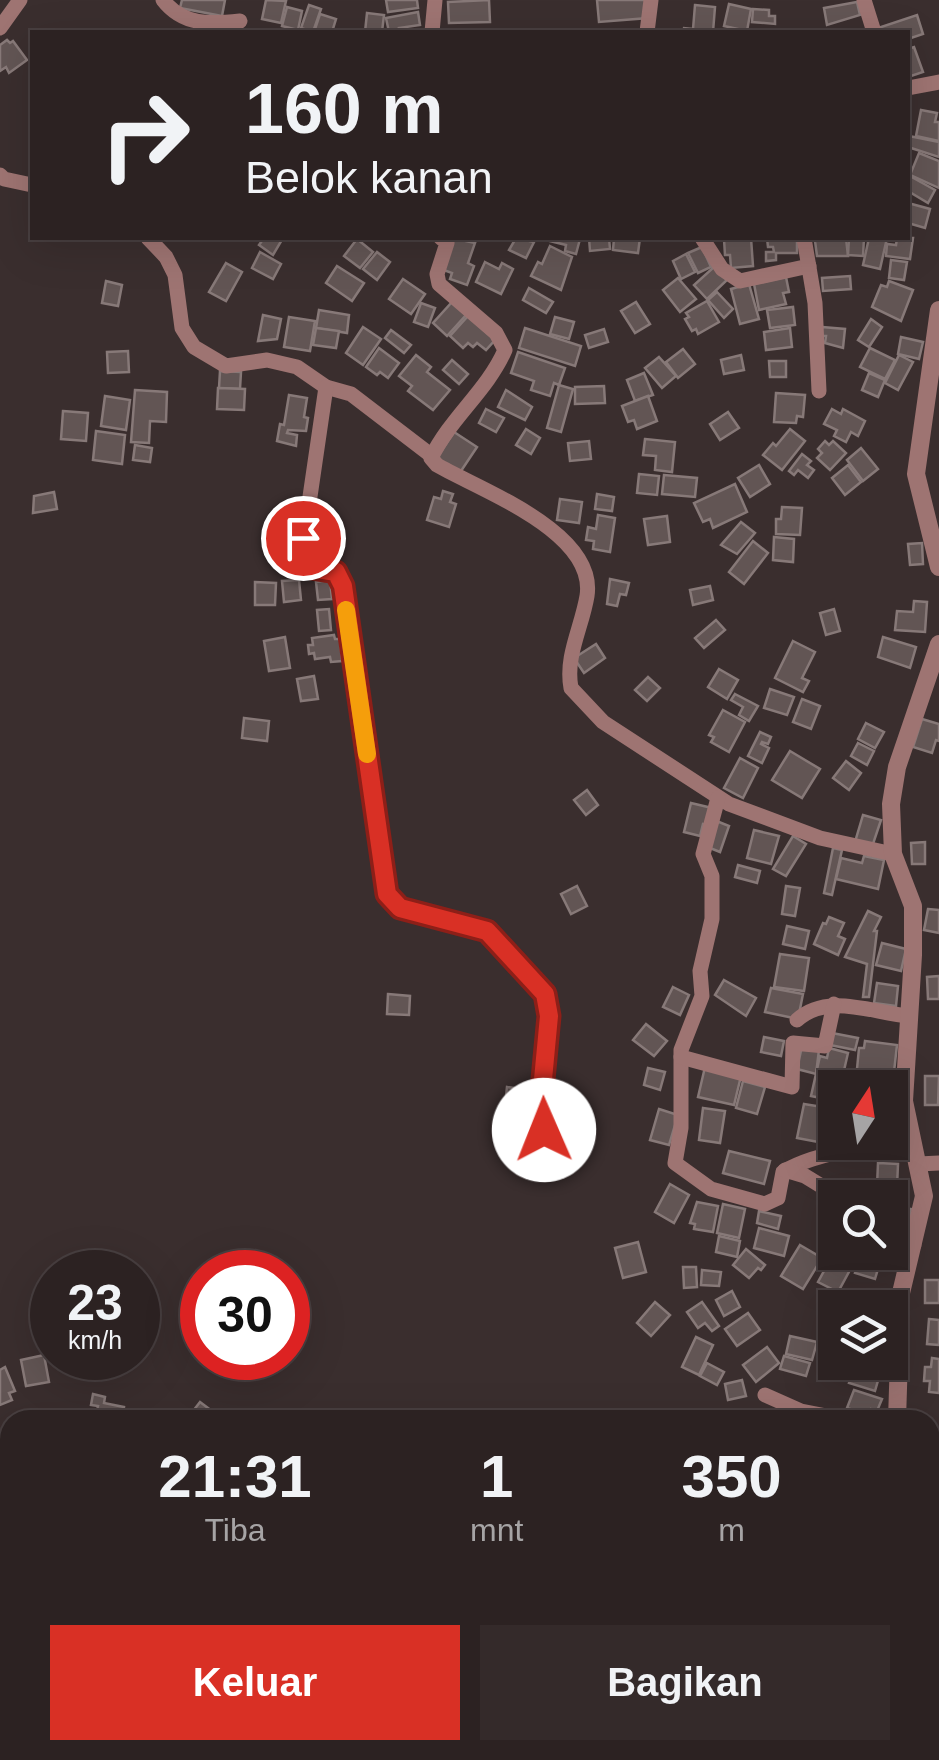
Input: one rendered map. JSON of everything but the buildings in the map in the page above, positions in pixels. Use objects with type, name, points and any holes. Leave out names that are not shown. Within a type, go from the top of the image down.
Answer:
[{"type":"street","points":[[0,28],[20,0]]},
{"type":"street","points":[[163,0],[171,10],[198,24],[240,21]]},
{"type":"street","points":[[432,30],[436,0]]},
{"type":"street","points":[[647,30],[651,0]]},
{"type":"street","points":[[864,0],[873,30]]},
{"type":"street","points":[[910,88],[939,82]]},
{"type":"street","points":[[0,175],[4,180],[30,185]]},
{"type":"street","points":[[150,240],[166,257],[175,276],[182,328],[194,347],[226,366],[248,360],[283,362],[326,386],[351,394],[432,456],[436,465],[540,520],[564,540],[578,560],[587,585],[570,664],[570,688],[603,722],[718,798],[820,838],[893,854]]},
{"type":"street","points":[[432,456],[470,401],[488,384],[506,350],[496,333],[439,284],[437,274],[447,243],[443,240]]},
{"type":"street","points":[[703,240],[722,270],[740,281],[809,266]]},
{"type":"street","points":[[804,240],[815,303],[820,391]]},
{"type":"street","points":[[939,310],[916,474],[939,568]]},
{"type":"street","points":[[326,386],[300,564],[302,568],[331,570],[341,580],[387,894],[400,908],[487,931],[545,994],[549,1016],[542,1104],[547,1134]]},
{"type":"street","points":[[906,1070],[913,906],[893,854],[891,804],[897,766],[939,644]]},
{"type":"street","points":[[718,798],[703,854],[712,876],[712,919],[700,971],[703,991],[684,1036],[681,1128],[675,1164],[711,1189],[765,1204],[778,1198],[785,1170]]},
{"type":"street","points":[[681,1057],[792,1087],[793,1043],[825,1046],[834,1004]]},
{"type":"street","points":[[797,1020],[813,1008],[834,1004],[910,1016]]},
{"type":"street","points":[[897,1410],[900,1292],[924,1196],[919,1164],[908,1148]]},
{"type":"street","points":[[785,1170],[818,1158]]},
{"type":"street","points":[[919,1164],[939,1163]]},
{"type":"street","points":[[785,1170],[818,1184]]},
{"type":"street","points":[[908,1243],[914,1245]]},
{"type":"street","points":[[770,1394],[814,1410]]},
{"type":"slow traffic","points":[[346,610],[367,754]]},
{"type":"route","points":[[303,538],[300,566],[336,572],[343,586],[387,894],[400,908],[487,931],[545,994],[549,1016],[542,1090],[544,1130]]}]
